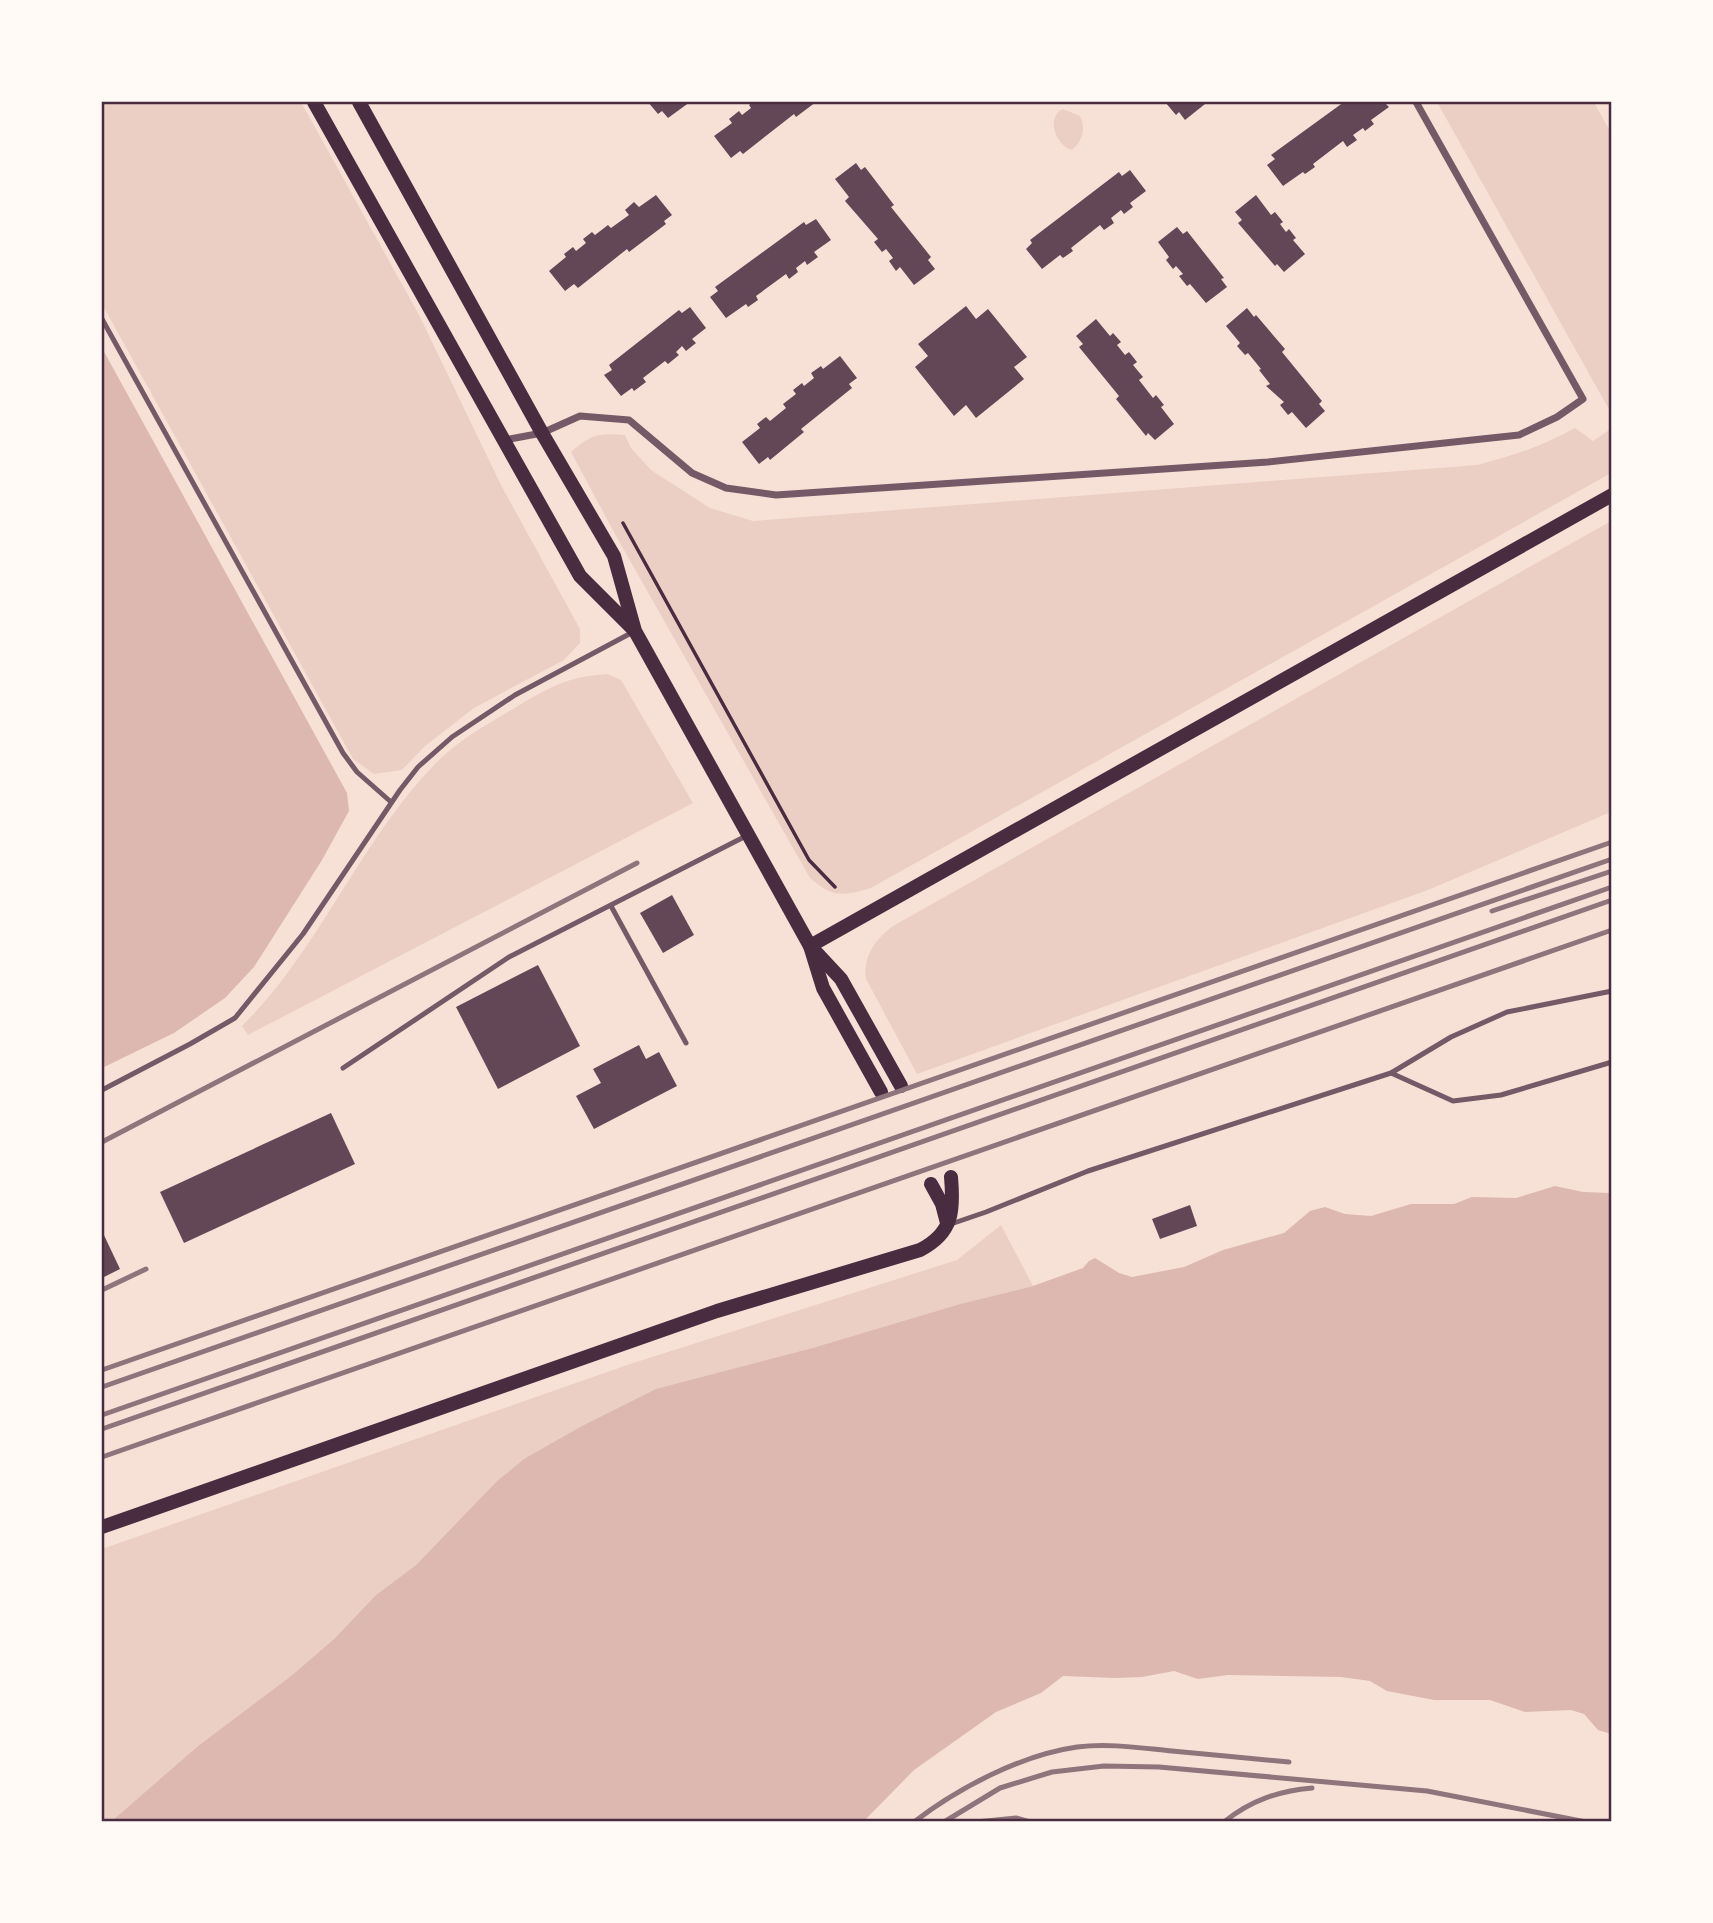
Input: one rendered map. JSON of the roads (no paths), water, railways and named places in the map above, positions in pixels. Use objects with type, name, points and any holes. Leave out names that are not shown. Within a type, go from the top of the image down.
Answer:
[{"type":"main road","points":[[314,102],[580,576],[635,631]]},
{"type":"main road","points":[[359,102],[542,433],[614,556],[635,631],[810,946],[823,988],[881,1092]]},
{"type":"main road","points":[[810,946],[1612,495]]},
{"type":"main road","points":[[810,946],[841,979],[901,1086]]},
{"type":"main road","points":[[102,1527],[717,1311],[920,1251],[933,1244],[948,1225],[954,1204],[951,1177]]},
{"type":"main road","points":[[932,1184],[948,1225]]},
{"type":"street","points":[[504,440],[542,433],[580,416],[629,420],[692,472],[726,488],[776,495],[1268,462],[1519,435],[1557,417],[1583,398],[1416,102]]},
{"type":"lane","points":[[102,319],[343,753],[357,772],[391,802]]},
{"type":"lane","points":[[102,1090],[235,1018],[303,934],[391,802],[418,767],[452,737],[515,695],[635,631]]},
{"type":"lane","points":[[343,1068],[509,957],[748,835]]},
{"type":"lane","points":[[611,906],[686,1043]]},
{"type":"lane","points":[[948,1225],[1088,1171],[1391,1073],[1451,1037],[1507,1012],[1612,992]]},
{"type":"lane","points":[[1391,1073],[1453,1101],[1501,1095],[1612,1062]]},
{"type":"railway","points":[[102,1370],[1612,842]]},
{"type":"railway","points":[[102,1387],[1612,859]]},
{"type":"railway","points":[[102,1142],[637,863]]},
{"type":"railway","points":[[1492,911],[1612,871]]},
{"type":"railway","points":[[102,1415],[1612,887]]},
{"type":"railway","points":[[102,1429],[1612,900]]},
{"type":"railway","points":[[102,1457],[1612,930]]},
{"type":"railway","points":[[102,1290],[146,1269]]},
{"type":"railway","points":[[914,1822],[970,1785],[1012,1765],[1077,1747],[1125,1746],[1289,1762]]},
{"type":"railway","points":[[944,1822],[1000,1788],[1052,1772],[1104,1766],[1159,1767],[1427,1791],[1586,1822]]},
{"type":"railway","points":[[1224,1822],[1266,1798],[1288,1791],[1312,1788]]},
{"type":"railway","points":[[976,1822],[1016,1818],[1030,1822]]}]
